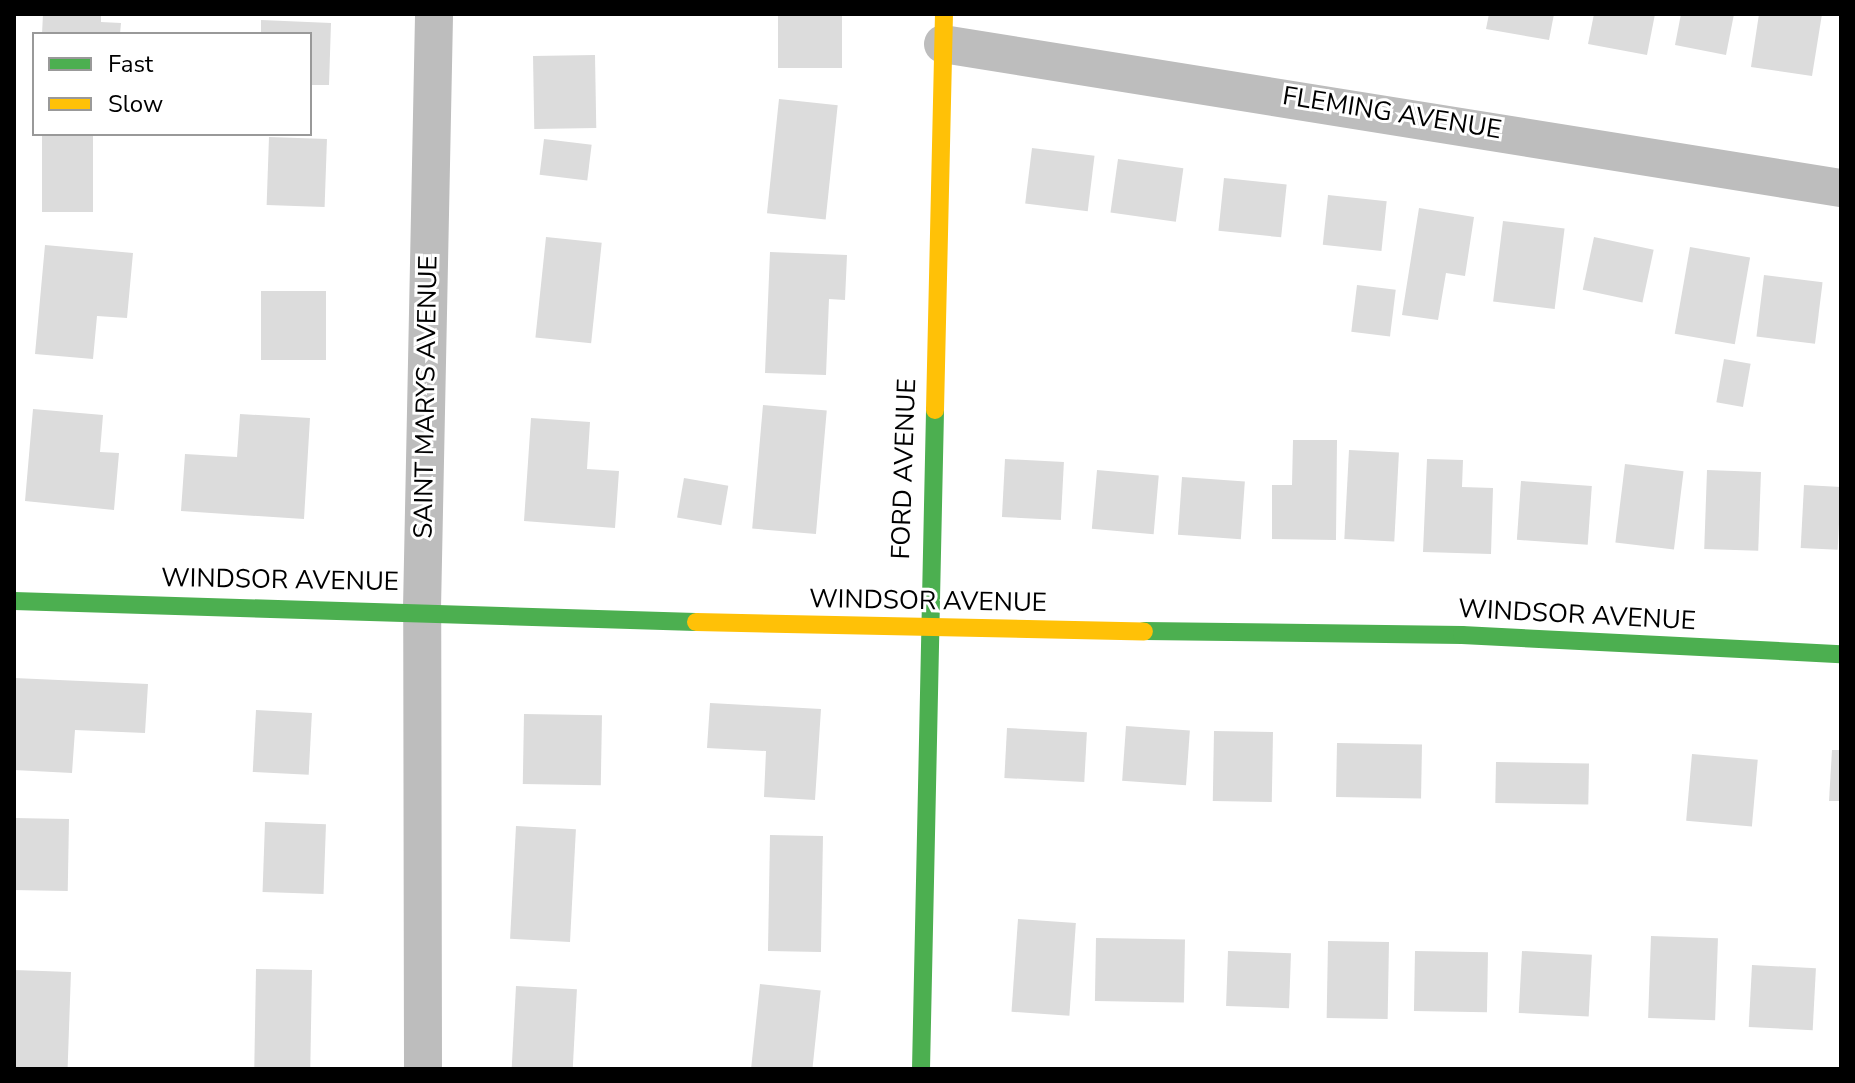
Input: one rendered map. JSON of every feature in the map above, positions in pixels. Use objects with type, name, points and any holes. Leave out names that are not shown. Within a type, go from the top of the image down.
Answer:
[{"type":"street","name":"SAINT MARYS AVENUE","points":[[423,1069],[422,609],[434,14]]},
{"type":"street","name":"FLEMING AVENUE","points":[[943,29],[1841,188]]},
{"type":"street","name":"FORD AVENUE","points":[[921,1069],[925,629],[943,29]]},
{"type":"street","name":"WINDSOR AVENUE","points":[[14,601],[422,609],[925,629],[1462,635],[1841,654]]},
{"type":"building","points":[[43,14],[101,14],[101,22],[121,23],[120,32],[42,32]]},
{"type":"building","points":[[778,14],[842,14],[842,68],[778,68]]},
{"type":"building","points":[[1489,14],[1554,14],[1549,40],[1486,29]]},
{"type":"building","points":[[1594,14],[1655,14],[1647,55],[1588,44]]},
{"type":"building","points":[[1681,14],[1734,14],[1726,55],[1675,45]]},
{"type":"building","points":[[1759,14],[1822,14],[1812,76],[1751,67]]},
{"type":"building","points":[[261,20],[331,23],[329,85],[312,85],[312,32],[261,32]]},
{"type":"building","points":[[595,55],[596,128],[534,129],[533,56]]},
{"type":"building","points":[[779,99],[838,105],[826,220],[767,213]]},
{"type":"building","points":[[42,136],[93,136],[93,212],[42,212]]},
{"type":"building","points":[[269,137],[327,139],[325,207],[267,205]]},
{"type":"building","points":[[544,139],[592,145],[587,181],[540,175]]},
{"type":"building","points":[[1032,148],[1095,156],[1088,211],[1025,204]]},
{"type":"building","points":[[1118,159],[1183,168],[1176,222],[1110,212]]},
{"type":"building","points":[[1224,178],[1287,185],[1281,237],[1218,231]]},
{"type":"building","points":[[1328,195],[1387,201],[1381,251],[1323,245]]},
{"type":"building","points":[[1419,208],[1474,217],[1465,276],[1446,273],[1438,320],[1402,315]]},
{"type":"building","points":[[1503,221],[1565,229],[1555,309],[1493,301]]},
{"type":"building","points":[[546,237],[602,243],[591,343],[535,337]]},
{"type":"building","points":[[1594,237],[1654,250],[1642,303],[1583,290]]},
{"type":"building","points":[[45,245],[133,253],[127,318],[97,316],[93,359],[35,354]]},
{"type":"building","points":[[1690,247],[1750,258],[1735,344],[1675,334]]},
{"type":"building","points":[[770,252],[847,255],[845,300],[829,299],[826,375],[765,373]]},
{"type":"building","points":[[1764,275],[1823,282],[1815,344],[1756,337]]},
{"type":"building","points":[[1357,285],[1396,290],[1390,336],[1351,332]]},
{"type":"building","points":[[261,291],[326,291],[326,360],[261,360]]},
{"type":"building","points":[[1724,359],[1751,364],[1743,407],[1716,402]]},
{"type":"building","points":[[763,405],[827,411],[816,534],[752,529]]},
{"type":"building","points":[[33,409],[103,415],[100,452],[119,453],[114,510],[25,501]]},
{"type":"building","points":[[240,414],[310,418],[304,519],[181,511],[185,454],[237,457]]},
{"type":"building","points":[[531,418],[590,422],[587,469],[619,471],[615,528],[524,521]]},
{"type":"building","points":[[1293,440],[1337,440],[1336,540],[1272,539],[1272,485],[1292,485]]},
{"type":"building","points":[[1349,450],[1399,453],[1394,541],[1344,539]]},
{"type":"building","points":[[1005,459],[1064,462],[1061,520],[1002,517]]},
{"type":"building","points":[[1427,459],[1463,460],[1462,487],[1493,488],[1491,554],[1423,552]]},
{"type":"building","points":[[1625,464],[1684,471],[1674,550],[1615,542]]},
{"type":"building","points":[[1097,470],[1159,475],[1154,534],[1092,529]]},
{"type":"building","points":[[1707,470],[1761,472],[1758,551],[1704,549]]},
{"type":"building","points":[[1182,477],[1245,481],[1241,539],[1178,535]]},
{"type":"building","points":[[684,478],[728,486],[721,525],[677,517]]},
{"type":"building","points":[[1521,481],[1592,486],[1588,545],[1517,540]]},
{"type":"building","points":[[1804,485],[1841,487],[1838,550],[1801,548]]},
{"type":"building","points":[[14,678],[148,684],[145,733],[75,730],[72,773],[14,770]]},
{"type":"building","points":[[710,703],[821,709],[815,800],[764,797],[766,751],[707,748]]},
{"type":"building","points":[[256,710],[312,713],[309,775],[253,772]]},
{"type":"building","points":[[524,714],[602,715],[601,785],[523,784]]},
{"type":"building","points":[[1126,726],[1190,730],[1186,785],[1122,781]]},
{"type":"building","points":[[1007,728],[1087,732],[1084,782],[1004,778]]},
{"type":"building","points":[[1214,731],[1273,732],[1272,802],[1213,801]]},
{"type":"building","points":[[1337,743],[1422,744],[1421,798],[1336,797]]},
{"type":"building","points":[[1832,750],[1841,750],[1841,801],[1829,801]]},
{"type":"building","points":[[1692,754],[1758,760],[1752,826],[1686,821]]},
{"type":"building","points":[[1496,762],[1589,764],[1588,805],[1495,803]]},
{"type":"building","points":[[14,818],[69,819],[68,891],[14,890]]},
{"type":"building","points":[[265,822],[326,824],[324,894],[263,892]]},
{"type":"building","points":[[516,826],[576,829],[570,942],[510,939]]},
{"type":"building","points":[[770,835],[823,836],[821,952],[768,951]]},
{"type":"building","points":[[1018,919],[1076,923],[1069,1016],[1012,1012]]},
{"type":"building","points":[[1651,936],[1718,938],[1715,1020],[1648,1018]]},
{"type":"building","points":[[1096,938],[1185,940],[1184,1003],[1095,1001]]},
{"type":"building","points":[[1328,941],[1389,942],[1388,1019],[1327,1018]]},
{"type":"building","points":[[1228,951],[1291,953],[1289,1008],[1226,1006]]},
{"type":"building","points":[[1415,951],[1488,952],[1487,1012],[1414,1011]]},
{"type":"building","points":[[1522,951],[1592,955],[1589,1017],[1519,1013]]},
{"type":"building","points":[[1752,965],[1816,968],[1813,1030],[1749,1027]]},
{"type":"building","points":[[256,969],[312,970],[310,1069],[254,1069]]},
{"type":"building","points":[[14,970],[71,972],[68,1069],[14,1069]]},
{"type":"building","points":[[760,984],[821,990],[812,1069],[751,1069]]},
{"type":"building","points":[[516,986],[577,989],[573,1069],[512,1068]]},
{"type":"traffic: fast","points":[[921,1069],[935,410]]},
{"type":"traffic: fast","points":[[14,601],[696,622]]},
{"type":"traffic: fast","points":[[1144,631],[1462,635],[1841,654]]},
{"type":"traffic: slow","points":[[935,410],[944,14]]},
{"type":"traffic: slow","points":[[696,622],[1144,631]]}]
